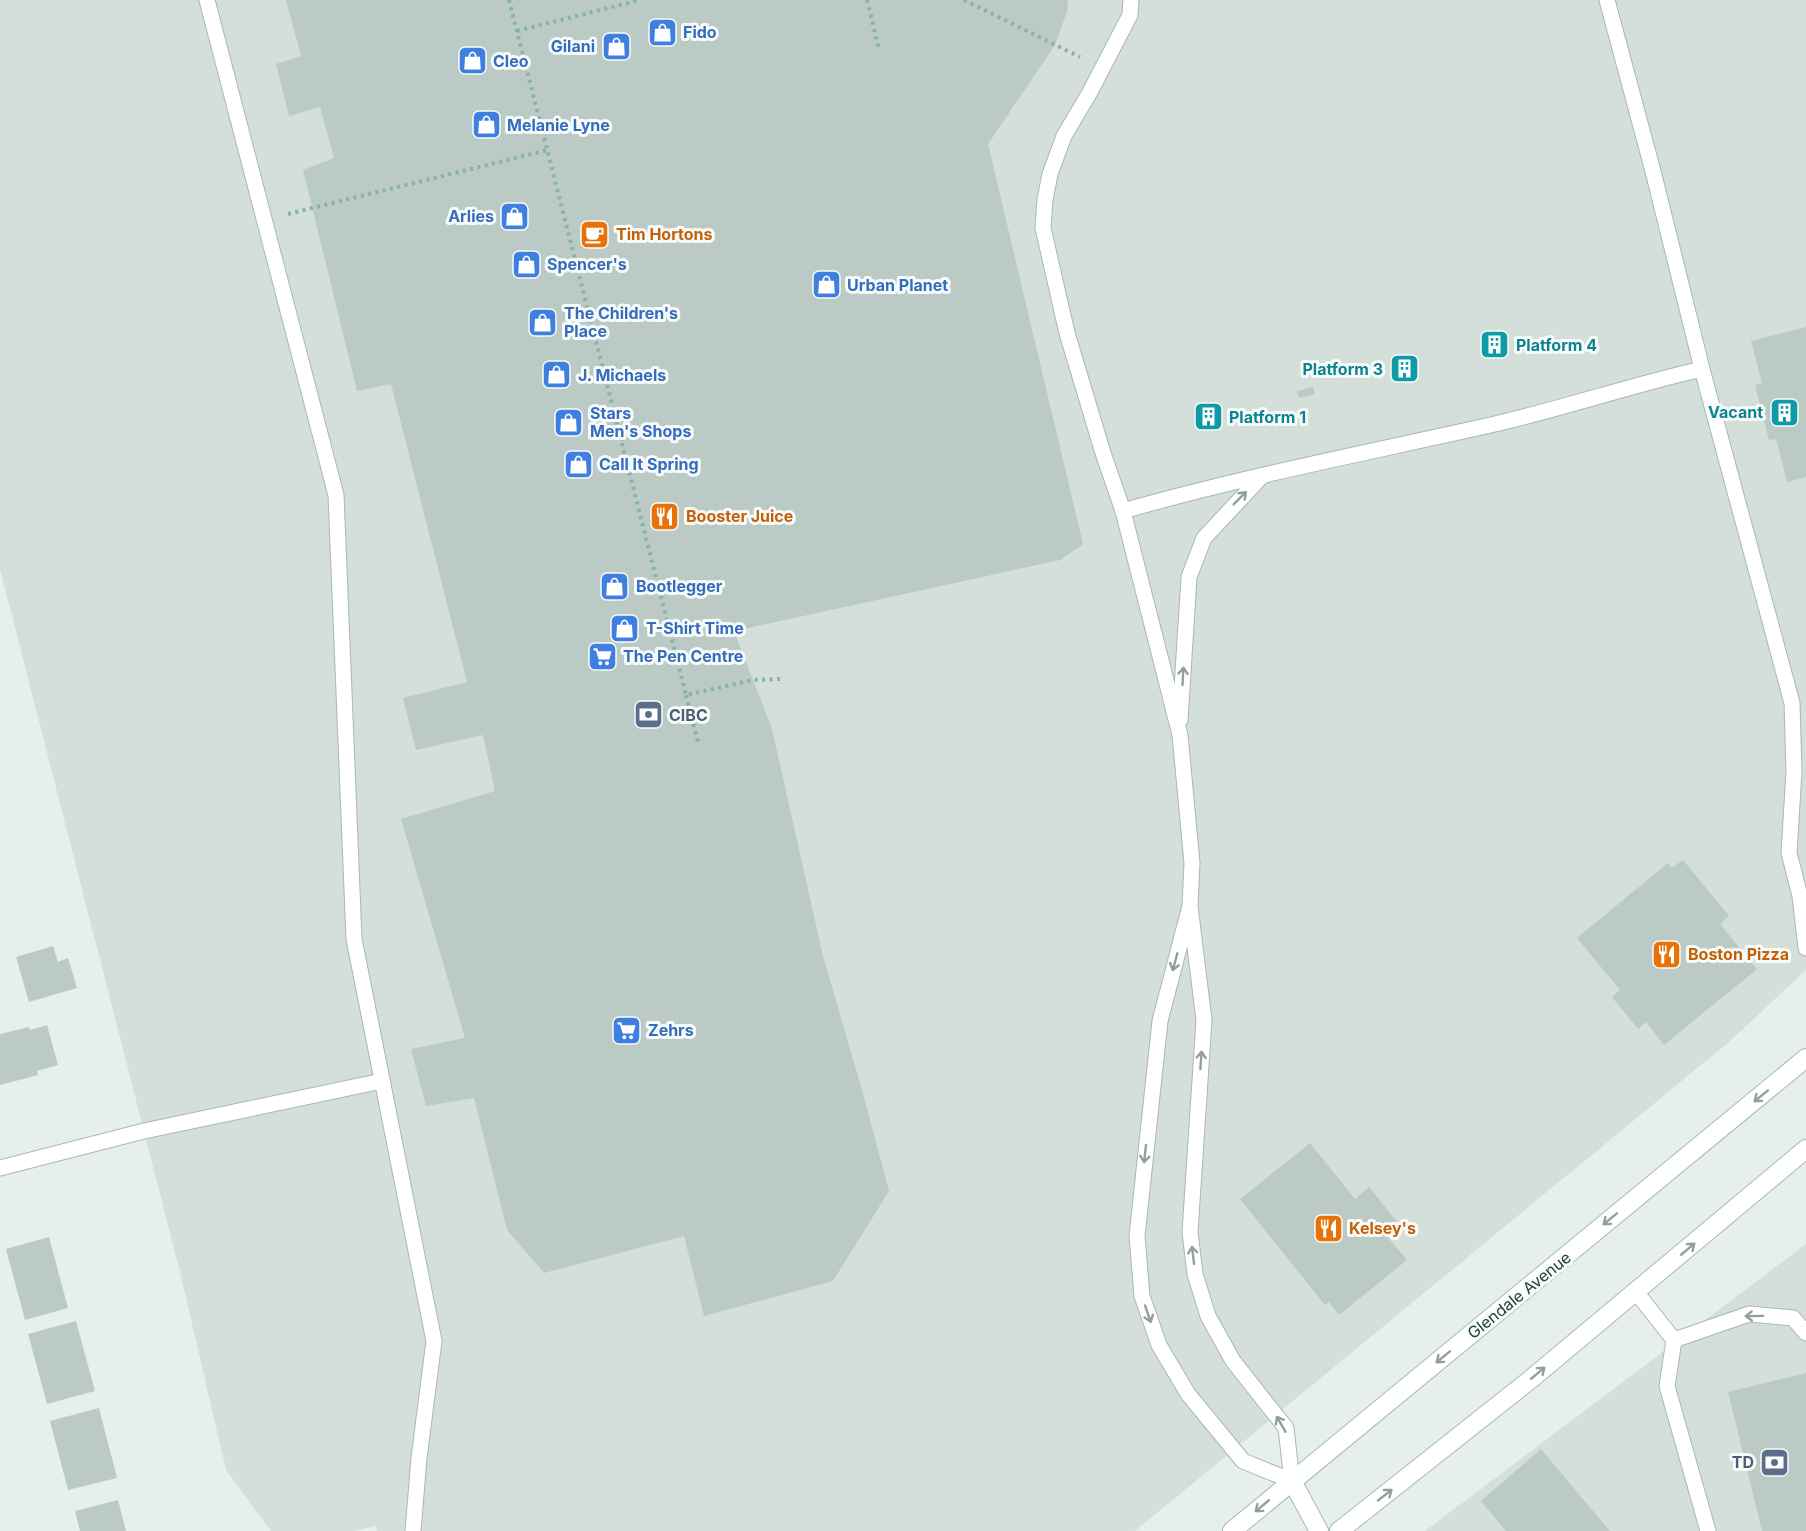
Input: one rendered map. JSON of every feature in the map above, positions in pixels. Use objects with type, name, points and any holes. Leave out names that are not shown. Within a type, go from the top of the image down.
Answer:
[{"type":"main road","name":"Glendale Avenue","points":[[1232,1531],[1806,1058]]},
{"type":"main road","points":[[1339,1531],[1531,1379],[1806,1149]]},
{"type":"main road","points":[[1292,1481],[1319,1531]]},
{"type":"lane","points":[[207,0],[336,495],[354,939],[434,1341],[419,1458],[413,1531]]},
{"type":"lane","points":[[1131,0],[1130,15],[1061,146],[1050,174],[1044,200],[1043,228],[1067,333],[1123,511],[1180,735]]},
{"type":"lane","points":[[1607,0],[1654,175],[1702,369],[1792,703],[1794,771],[1790,853],[1803,898],[1806,948]]},
{"type":"lane","points":[[1123,511],[1264,474],[1498,423],[1640,383],[1702,369]]},
{"type":"lane","points":[[1190,906],[1160,1021],[1137,1236],[1142,1296],[1159,1345],[1188,1394],[1208,1419],[1243,1461],[1292,1481],[1286,1428],[1233,1361],[1208,1316],[1195,1274],[1190,1232],[1204,1020],[1190,906],[1192,863],[1180,735],[1189,577],[1204,538],[1264,474]]},
{"type":"lane","points":[[0,1168],[144,1131],[382,1081]]},
{"type":"lane","points":[[1636,1292],[1674,1340],[1667,1386],[1708,1531]]},
{"type":"lane","points":[[1674,1340],[1749,1314],[1793,1318],[1806,1333]]},
{"type":"path","points":[[509,0],[699,746]]},
{"type":"path","points":[[517,31],[640,0]]},
{"type":"path","points":[[867,0],[879,49]]},
{"type":"path","points":[[964,0],[1055,45]]},
{"type":"path","points":[[312,207],[548,150]]},
{"type":"path","points":[[621,439],[665,426]]},
{"type":"path","points":[[686,695],[753,680],[780,679]]},
{"type":"shaded area","points":[[0,0],[1806,0],[1806,970],[1729,1042],[1135,1531],[377,1531],[376,1526],[354,1531],[271,1531],[226,1470],[180,1272],[0,569]]},
{"type":"shaded area","points":[[1806,1244],[1806,1531],[1425,1531]]},
{"type":"building","name":"The Pen Centre","points":[[286,0],[1068,0],[1067,12],[1055,45],[988,144],[1083,544],[1060,560],[734,631],[772,729],[823,956],[889,1191],[833,1281],[704,1316],[684,1236],[544,1273],[507,1230],[474,1098],[426,1106],[411,1049],[465,1038],[401,819],[495,791],[483,735],[416,750],[403,698],[467,682],[391,384],[357,391],[303,170],[334,158],[320,107],[289,116],[276,64],[301,56]]},
{"type":"building","name":"Vacant","points":[[1806,327],[1806,477],[1787,482],[1776,439],[1769,440],[1755,385],[1762,383],[1751,341]]},
{"type":"building","name":"Platform 4","points":[[1502,340],[1504,347],[1488,351],[1486,343]]},
{"type":"building","name":"Platform 3","points":[[1410,363],[1413,370],[1396,374],[1395,367]]},
{"type":"building","points":[[1313,387],[1315,394],[1299,398],[1297,391]]},
{"type":"building","name":"Platform 1","points":[[1215,412],[1217,419],[1201,423],[1199,415]]},
{"type":"building","name":"Boston Pizza","points":[[1683,860],[1729,916],[1720,924],[1757,969],[1664,1045],[1646,1022],[1638,1029],[1612,997],[1620,990],[1577,938],[1668,863],[1672,868]]},
{"type":"building","points":[[53,946],[58,962],[68,958],[77,988],[29,1002],[16,957]]},
{"type":"building","points":[[47,1025],[58,1065],[37,1071],[38,1075],[0,1085],[0,1034]]},
{"type":"building","name":"Kelsey's","points":[[1310,1143],[1355,1199],[1369,1187],[1398,1223],[1385,1234],[1407,1260],[1339,1315],[1329,1302],[1325,1305],[1240,1199]]},
{"type":"building","points":[[49,1237],[68,1308],[25,1320],[6,1249]]},
{"type":"building","points":[[76,1321],[95,1391],[47,1404],[28,1334]]},
{"type":"building","name":"TD","points":[[1806,1373],[1806,1531],[1762,1531],[1728,1392]]},
{"type":"building","points":[[99,1408],[117,1478],[68,1490],[50,1421]]},
{"type":"building","points":[[1541,1449],[1610,1531],[1506,1531],[1481,1501]]},
{"type":"building","points":[[118,1500],[126,1531],[80,1531],[75,1511]]},
{"type":"place","name":"Fido","points":[[662,32]]},
{"type":"place","name":"Gilani","points":[[616,46]]},
{"type":"place","name":"Cleo","points":[[472,61]]},
{"type":"place","name":"Melanie Lyne","points":[[486,125]]},
{"type":"place","name":"Arlies","points":[[515,216]]},
{"type":"place","name":"Tim Hortons","points":[[595,234]]},
{"type":"place","name":"Spencer's","points":[[526,264]]},
{"type":"place","name":"Urban Planet","points":[[826,285]]},
{"type":"place","name":"The Children's Place","points":[[543,322]]},
{"type":"place","name":"Platform 4","points":[[1495,345]]},
{"type":"place","name":"Platform 3","points":[[1404,369]]},
{"type":"place","name":"J. Michaels","points":[[557,375]]},
{"type":"place","name":"Vacant","points":[[1784,412]]},
{"type":"place","name":"Platform 1","points":[[1208,417]]},
{"type":"place","name":"Stars Men's Shops","points":[[569,422]]},
{"type":"place","name":"Call It Spring","points":[[578,464]]},
{"type":"place","name":"Booster Juice","points":[[665,516]]},
{"type":"place","name":"Bootlegger","points":[[615,586]]},
{"type":"place","name":"T-Shirt Time","points":[[625,628]]},
{"type":"place","name":"The Pen Centre","points":[[602,656]]},
{"type":"place","name":"CIBC","points":[[648,715]]},
{"type":"place","name":"Boston Pizza","points":[[1667,954]]},
{"type":"place","name":"Zehrs","points":[[627,1030]]},
{"type":"place","name":"Kelsey's","points":[[1328,1228]]},
{"type":"place","name":"TD","points":[[1775,1462]]}]
